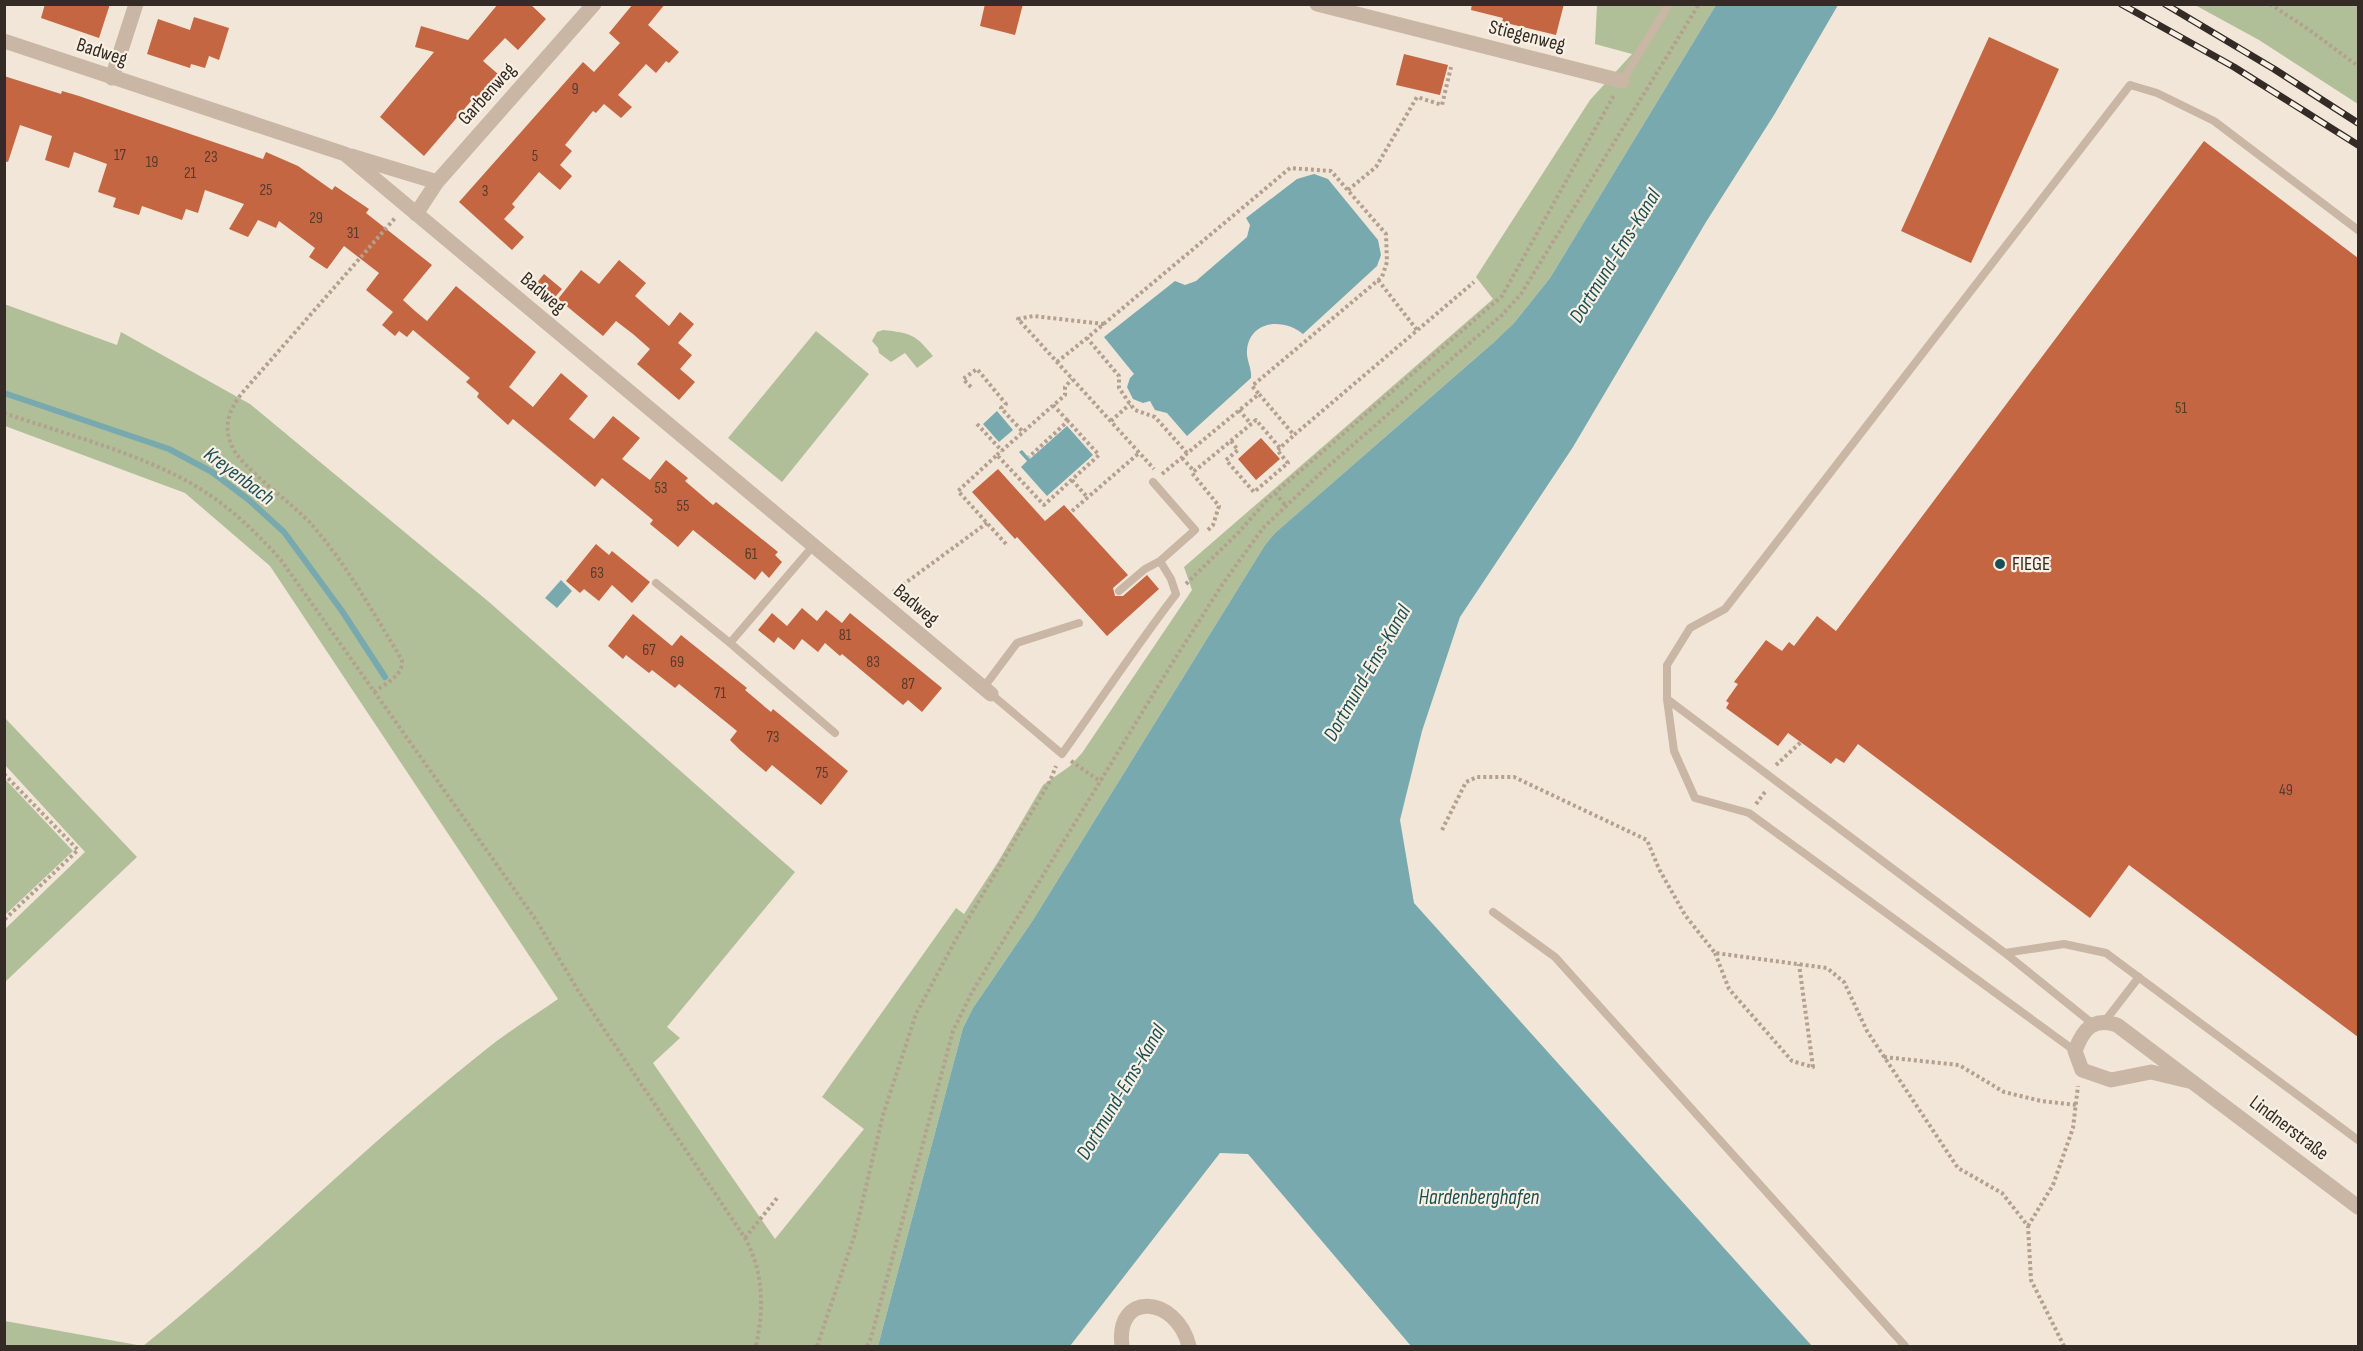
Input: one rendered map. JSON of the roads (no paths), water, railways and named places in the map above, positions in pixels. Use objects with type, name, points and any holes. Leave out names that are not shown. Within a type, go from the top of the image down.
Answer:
[{"type":"street","points":[[112,78],[136,4]]},
{"type":"street","name":"Garbenweg","points":[[411,210],[594,4]]},
{"type":"street","name":"Stiegenweg","points":[[1317,4],[1622,81]]},
{"type":"street","name":"Badweg","points":[[4,41],[345,154],[987,690]]},
{"type":"street","points":[[345,154],[437,182]]},
{"type":"street","points":[[2075,1050],[2080,1035],[2099,1023]]},
{"type":"street","name":"Lindnerstraße","points":[[2099,1023],[2117,1025],[2358,1207]]},
{"type":"street","name":"Lindnerstraße","points":[[2075,1050],[2082,1070],[2111,1080],[2151,1072],[2193,1082]]},
{"type":"street","points":[[1122,1347],[1121,1334],[1125,1321],[1133,1312],[1142,1307],[1158,1306],[1181,1324],[1189,1347]]},
{"type":"lane","points":[[1622,81],[1670,4]]},
{"type":"lane","points":[[2075,1050],[1749,813],[1695,798],[1674,751],[1667,699],[1667,665],[1690,627],[1725,609],[2130,85],[2157,93],[2214,122],[2358,230]]},
{"type":"lane","points":[[1119,591],[1145,569],[1160,561],[1195,530],[1157,479]]},
{"type":"lane","points":[[730,643],[813,546]]},
{"type":"lane","points":[[1079,623],[1017,643],[987,690],[1062,754],[1103,698],[1144,635],[1176,594],[1171,579],[1160,561]]},
{"type":"lane","points":[[656,584],[835,732]]},
{"type":"lane","points":[[1667,699],[2099,1023],[2139,977]]},
{"type":"lane","points":[[1493,912],[1555,957],[1905,1347]]},
{"type":"lane","points":[[2005,953],[2064,944],[2106,953],[2358,1140]]},
{"type":"water","points":[[1716,5],[1838,5],[1573,447],[1460,617],[1422,731],[1400,820],[1414,903],[1812,1346],[1411,1346],[1248,1154],[1220,1153],[1070,1346],[878,1346],[963,1028],[973,1008],[1033,920],[1265,545],[1275,533],[1514,323],[1550,278]]},
{"type":"water","points":[[1314,174],[1328,179],[1378,240],[1381,255],[1377,266],[1303,334],[1278,324],[1261,328],[1254,333],[1249,340],[1247,350],[1251,378],[1187,436],[1167,413],[1155,410],[1150,401],[1143,403],[1133,399],[1127,387],[1134,374],[1104,337],[1175,281],[1185,285],[1196,281],[1247,237],[1250,225],[1246,218],[1297,179]]},
{"type":"water","points":[[997,411],[1013,430],[999,442],[983,424]]},
{"type":"water","points":[[1067,426],[1093,455],[1047,496],[1021,467],[1027,461],[1019,452],[1022,450],[1030,459]]},
{"type":"water","points":[[561,580],[572,591],[557,608],[545,598]]},
{"type":"waterway","name":"Kreyenbach","points":[[4,393],[169,449],[212,472],[249,500],[284,532],[342,611],[385,677]]},
{"type":"railway","points":[[2121,4],[2234,67],[2358,145]]},
{"type":"railway","points":[[2165,4],[2274,69],[2358,123]]},
{"type":"place","name":"FIEGE","points":[[2000,564]]},
{"type":"water label","name":"Dortmund-Ems-Kanal","points":[[1615,256]]},
{"type":"water label","name":"Dortmund-Ems-Kanal","points":[[1367,673]]},
{"type":"water label","name":"Dortmund-Ems-Kanal","points":[[1121,1092]]},
{"type":"water label","name":"Hardenberghafen","points":[[1479,1197]]}]
